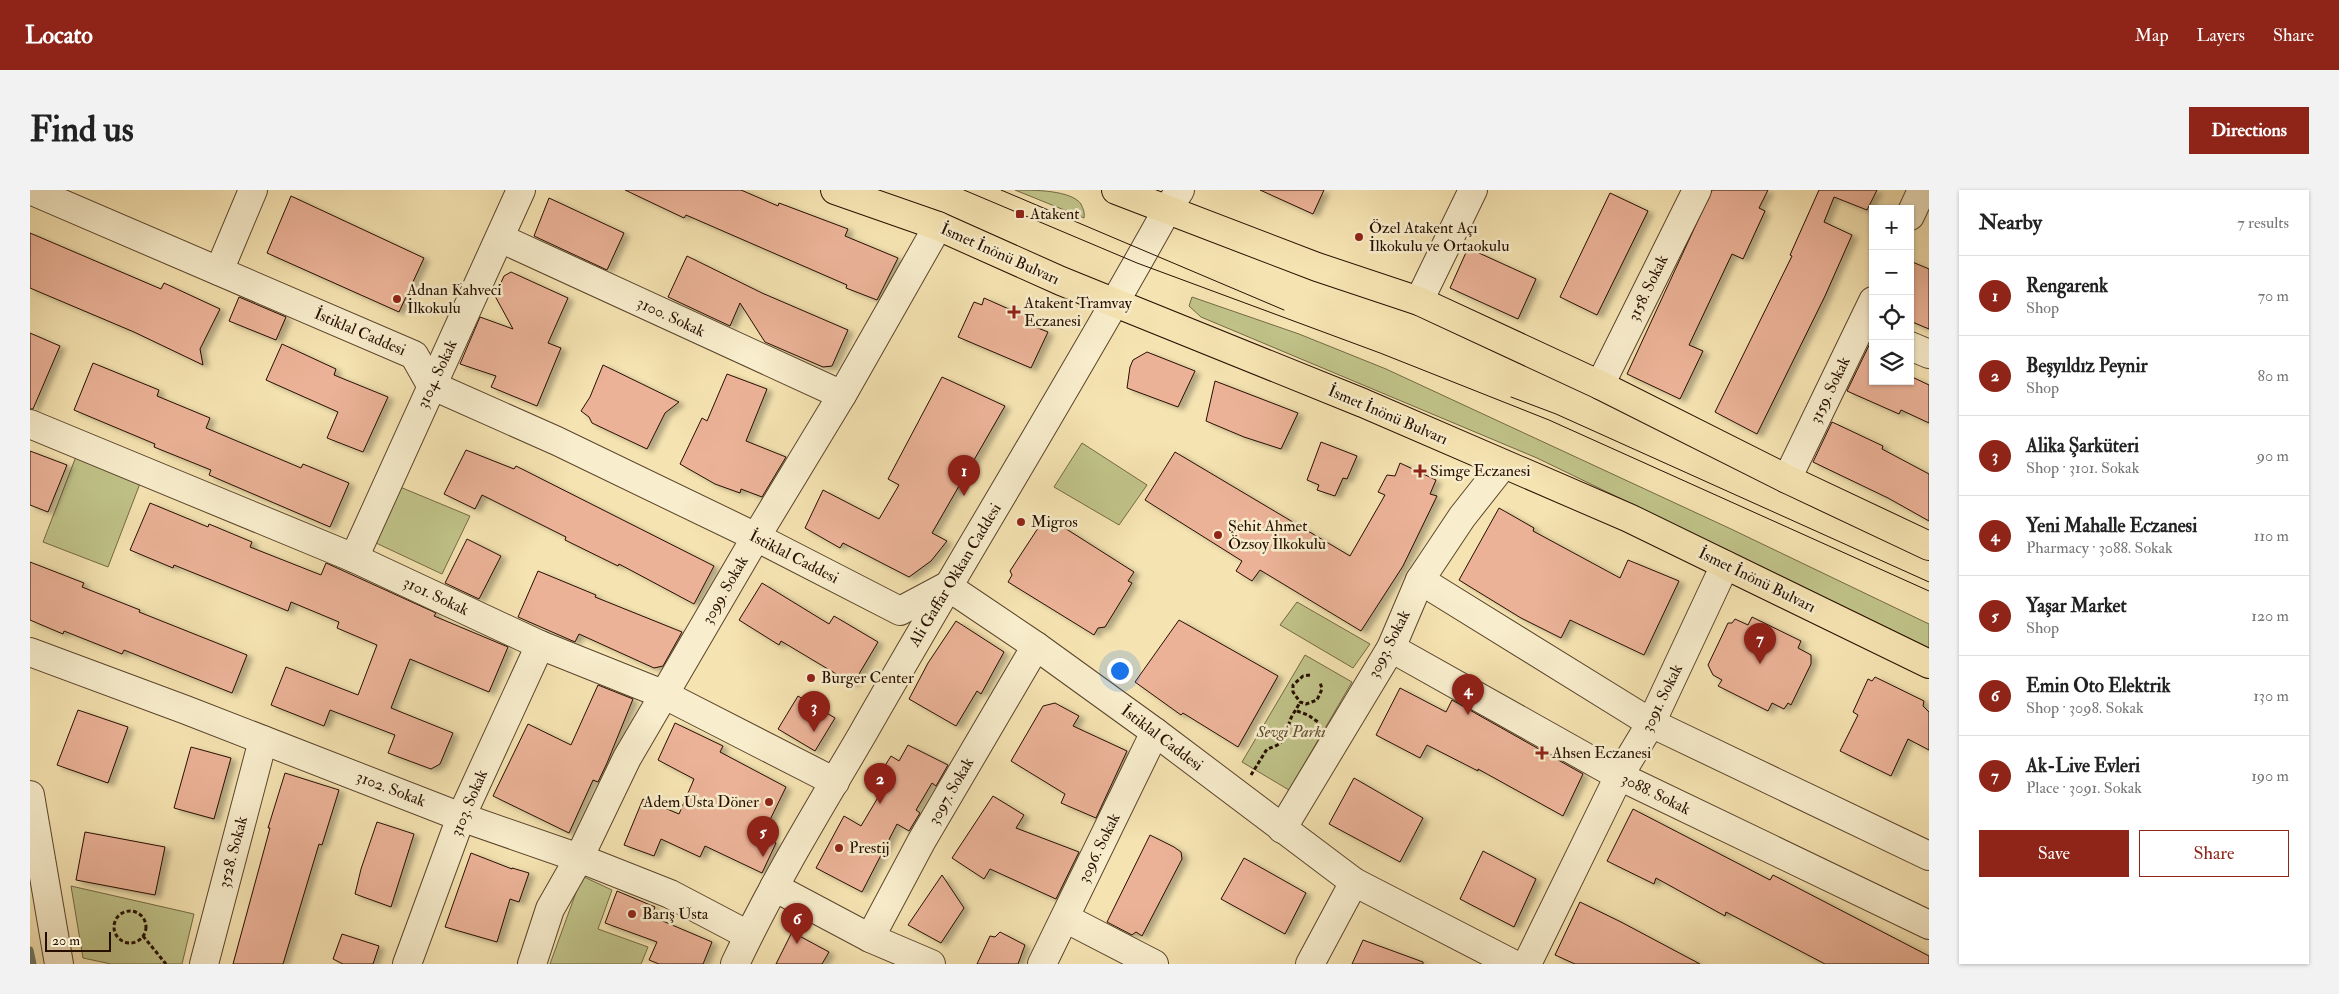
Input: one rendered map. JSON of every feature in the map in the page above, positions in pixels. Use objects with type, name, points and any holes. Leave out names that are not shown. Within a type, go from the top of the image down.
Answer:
[{"type":"main road","name":"İsmet İnönü Bulvarı","points":[[835,190],[938,226],[1116,304],[1157,318],[1363,403],[1630,518],[1929,664]]},
{"type":"main road","points":[[1116,190],[1174,200],[1317,268],[1419,301],[1600,385],[1787,479],[1929,546]]},
{"type":"street","name":"İstiklal Caddesi","points":[[30,190],[414,355],[431,385],[557,441],[756,537],[900,611],[946,586],[1036,646],[1155,732],[1354,882],[1513,964]]},
{"type":"street","points":[[220,271],[253,190]]},
{"type":"street","name":"3104. Sokak","points":[[354,558],[521,190]]},
{"type":"street","points":[[1419,301],[1473,190]]},
{"type":"street","name":"3158. Sokak","points":[[1600,385],[1697,190]]},
{"type":"street","points":[[1914,207],[1922,190]]},
{"type":"street","name":"Ali Gaffar Okkan Caddesi","points":[[735,964],[748,935],[774,887],[946,586],[1071,382],[1174,200]]},
{"type":"street","name":"3099. Sokak","points":[[532,964],[550,909],[579,858],[627,758],[756,537],[842,395],[938,226]]},
{"type":"street","name":"3100. Sokak","points":[[500,238],[842,395]]},
{"type":"street","name":"3159. Sokak","points":[[1787,479],[1869,318]]},
{"type":"street","points":[[1914,348],[1929,354]]},
{"type":"street","name":"3101. Sokak","points":[[30,424],[354,558],[540,645],[665,695],[835,782]]},
{"type":"street","name":"3093. Sokak","points":[[1282,829],[1391,648],[1420,580],[1462,518],[1504,465]]},
{"type":"street","name":"3091. Sokak","points":[[1527,964],[1619,776],[1651,723],[1725,564]]},
{"type":"street","points":[[1420,580],[1651,723],[1929,856]]},
{"type":"street","name":"3103. Sokak","points":[[407,964],[461,817],[540,645]]},
{"type":"street","name":"3097. Sokak","points":[[870,938],[921,842],[1036,646]]},
{"type":"street","name":"3088. Sokak","points":[[1391,648],[1619,776],[1929,925]]},
{"type":"street","name":"3102. Sokak","points":[[30,652],[461,817],[579,858],[670,894],[748,935]]},
{"type":"street","name":"3096. Sokak","points":[[1042,964],[1155,732]]},
{"type":"street","name":"3528. Sokak","points":[[204,964],[263,740]]},
{"type":"street","points":[[31,805],[59,964]]},
{"type":"street","points":[[1310,964],[1354,882]]},
{"type":"street","points":[[774,887],[870,938],[931,964]]},
{"type":"street","points":[[1065,918],[1154,964]]},
{"type":"path","points":[[1300,702],[1293,692],[1294,685],[1303,676],[1310,676]]},
{"type":"path","points":[[1300,702],[1312,703],[1317,700],[1322,689],[1320,682]]},
{"type":"path","points":[[1236,794],[1267,749],[1284,740],[1289,731],[1289,723],[1300,702]]},
{"type":"path","points":[[128,910],[136,912],[142,916],[146,924],[143,936],[132,943],[119,939],[113,926],[115,919],[128,910]]},
{"type":"path","points":[[143,936],[166,964]]},
{"type":"green space","points":[[1015,190],[1061,193],[1069,196],[1081,204],[1084,218]]},
{"type":"green space","points":[[1192,297],[1299,334],[1386,369],[1731,529],[1929,624],[1929,648],[1537,458],[1201,317],[1189,306]]},
{"type":"green space","points":[[1082,443],[1147,485],[1119,525],[1054,487]]},
{"type":"green space","points":[[77,454],[141,481],[108,567],[43,542]]},
{"type":"green space","points":[[400,487],[470,516],[442,574],[376,543]]},
{"type":"green space","points":[[1297,602],[1370,644],[1353,668],[1280,625]]},
{"type":"green space","name":"Sevgi Parkı","points":[[1305,655],[1352,682],[1289,790],[1242,762]]},
{"type":"green space","points":[[582,876],[612,890],[598,929],[648,947],[641,964],[550,964]]},
{"type":"green space","points":[[71,886],[194,914],[182,964],[111,964],[83,958]]},
{"type":"building","points":[[625,190],[741,190],[778,206],[779,203],[848,229],[845,236],[898,258],[877,300],[846,288],[847,285],[686,215],[684,218]]},
{"type":"building","points":[[1260,190],[1324,190],[1313,214]]},
{"type":"building","points":[[1712,190],[1768,190],[1759,208],[1765,211],[1743,259],[1732,254],[1689,345],[1703,351],[1680,399],[1627,374]]},
{"type":"building","points":[[1819,190],[1877,190],[1867,210],[1834,197],[1824,222],[1852,235],[1825,296],[1757,434],[1715,412],[1792,256],[1790,255]]},
{"type":"building","points":[[1610,193],[1648,211],[1597,315],[1560,297]]},
{"type":"building","points":[[291,196],[424,258],[399,312],[267,253]]},
{"type":"building","points":[[549,198],[624,233],[607,270],[534,236]]},
{"type":"building","points":[[30,233],[161,289],[164,283],[220,309],[200,349],[203,365],[134,332],[30,288]]},
{"type":"building","points":[[1468,248],[1536,279],[1518,319],[1450,288]]},
{"type":"building","points":[[687,256],[762,293],[848,330],[832,366],[823,367],[765,342],[740,303],[730,326],[668,297]]},
{"type":"building","points":[[1914,263],[1929,269],[1929,329],[1914,323]]},
{"type":"building","points":[[511,272],[568,298],[548,343],[561,348],[537,406],[491,387],[496,376],[460,364],[480,317],[513,329],[495,296],[504,276]]},
{"type":"building","points":[[239,297],[286,317],[276,340],[229,321]]},
{"type":"building","points":[[984,298],[1038,322],[1035,327],[1048,332],[1031,368],[958,337],[974,302],[982,305]]},
{"type":"building","points":[[30,333],[60,346],[33,409],[30,409]]},
{"type":"building","points":[[282,344],[336,369],[334,375],[388,397],[363,452],[327,438],[338,412],[266,380]]},
{"type":"building","points":[[1869,345],[1869,385],[1914,385],[1914,378],[1929,385],[1929,423],[1901,410],[1899,414],[1847,391]]},
{"type":"building","points":[[1147,352],[1195,371],[1178,407],[1127,388],[1133,360]]},
{"type":"building","points":[[93,363],[159,390],[157,396],[210,418],[206,428],[301,468],[303,464],[349,483],[330,527],[209,475],[211,470],[154,447],[155,444],[74,410]]},
{"type":"building","points":[[603,365],[679,402],[665,413],[647,449],[592,423],[589,417],[581,411],[590,397]]},
{"type":"building","points":[[727,374],[767,389],[746,441],[786,457],[762,497],[741,489],[740,493],[715,484],[680,464],[702,418],[707,421]]},
{"type":"building","points":[[942,377],[1005,406],[932,533],[947,541],[931,561],[909,577],[843,543],[840,548],[805,528],[823,490],[879,519],[899,485],[888,479]]},
{"type":"building","points":[[1215,381],[1298,413],[1281,449],[1244,437],[1206,421]]},
{"type":"building","points":[[1832,422],[1883,446],[1882,449],[1929,474],[1929,521],[1888,498],[1813,462]]},
{"type":"building","points":[[1321,442],[1357,456],[1347,479],[1343,478],[1335,496],[1317,490],[1319,485],[1307,480]]},
{"type":"building","points":[[466,450],[514,469],[516,466],[714,566],[694,604],[619,564],[618,566],[565,540],[566,537],[482,495],[475,509],[444,494]]},
{"type":"building","points":[[30,451],[67,465],[48,512],[30,505]]},
{"type":"building","points":[[1175,452],[1350,556],[1385,495],[1378,492],[1387,475],[1395,476],[1400,463],[1436,480],[1430,494],[1437,496],[1403,566],[1361,631],[1260,570],[1252,581],[1236,571],[1242,561],[1145,500]]},
{"type":"building","points":[[150,503],[208,527],[209,524],[252,542],[250,547],[321,575],[326,563],[436,613],[434,616],[508,647],[489,692],[410,659],[391,708],[453,733],[440,764],[431,769],[388,753],[395,735],[330,710],[324,726],[271,705],[286,667],[358,695],[377,645],[337,628],[339,622],[291,602],[288,611],[174,565],[173,568],[130,550]]},
{"type":"building","points":[[1499,508],[1534,528],[1533,531],[1620,578],[1628,560],[1679,581],[1644,655],[1570,620],[1561,638],[1521,618],[1459,580]]},
{"type":"building","points":[[1049,518],[1134,572],[1128,581],[1132,583],[1105,627],[1098,628],[1094,635],[1008,582],[1012,575],[1010,571],[1040,525],[1045,526]]},
{"type":"building","points":[[467,539],[501,556],[479,599],[445,583]]},
{"type":"building","points":[[30,562],[84,583],[82,587],[140,610],[139,612],[247,655],[232,693],[124,650],[122,654],[64,631],[63,634],[30,620]]},
{"type":"building","points":[[538,571],[596,595],[595,597],[682,632],[663,666],[654,668],[579,634],[575,642],[518,617]]},
{"type":"building","points":[[762,583],[829,624],[834,616],[878,642],[853,684],[781,641],[779,645],[739,620]]},
{"type":"building","points":[[1752,617],[1801,641],[1798,648],[1811,655],[1811,664],[1791,705],[1788,703],[1784,709],[1772,703],[1768,711],[1718,686],[1722,680],[1713,675],[1708,665],[1728,623],[1732,623],[1735,619],[1748,625]]},
{"type":"building","points":[[1179,620],[1278,676],[1238,747],[1183,713],[1181,715],[1135,682]]},
{"type":"building","points":[[956,621],[1004,652],[981,694],[977,691],[956,726],[909,699],[928,663]]},
{"type":"building","points":[[1875,677],[1924,701],[1923,706],[1929,712],[1929,750],[1908,739],[1891,776],[1840,751],[1858,715],[1853,712],[1868,679],[1872,681]]},
{"type":"building","points":[[598,685],[633,699],[598,782],[593,780],[569,833],[493,796],[528,724],[571,745]]},
{"type":"building","points":[[1400,688],[1446,712],[1452,700],[1583,774],[1563,816],[1478,769],[1478,771],[1427,745],[1420,758],[1376,735]]},
{"type":"building","points":[[798,696],[835,718],[815,751],[778,729]]},
{"type":"building","points":[[1055,703],[1079,716],[1073,726],[1127,751],[1096,818],[1061,803],[1065,794],[1011,761],[1043,706]]},
{"type":"building","points":[[78,710],[128,727],[108,783],[57,765]]},
{"type":"building","points":[[675,723],[723,746],[720,752],[786,787],[762,836],[776,843],[762,873],[705,846],[700,857],[661,839],[654,856],[624,845],[643,799],[679,814],[694,779],[658,760]]},
{"type":"building","points":[[908,745],[948,765],[936,786],[932,783],[916,810],[920,813],[909,831],[897,824],[862,892],[816,868],[844,816],[861,826],[880,794],[871,788],[891,756],[899,761]]},
{"type":"building","points":[[191,747],[231,758],[214,819],[174,808]]},
{"type":"building","points":[[285,773],[339,790],[322,845],[319,844],[283,964],[233,964],[270,828],[268,828]]},
{"type":"building","points":[[1354,778],[1423,818],[1400,862],[1329,824]]},
{"type":"building","points":[[993,796],[1024,815],[1016,828],[1079,852],[1056,899],[990,869],[984,879],[952,858]]},
{"type":"building","points":[[1633,809],[1770,880],[1773,875],[1929,956],[1929,964],[1825,964],[1726,912],[1725,916],[1656,878],[1654,884],[1607,861]]},
{"type":"building","points":[[377,822],[414,834],[391,907],[355,894],[361,869]]},
{"type":"building","points":[[85,832],[165,847],[155,895],[76,880]]},
{"type":"building","points":[[1150,835],[1181,852],[1182,859],[1142,936],[1136,932],[1132,935],[1107,922]]},
{"type":"building","points":[[1483,851],[1536,879],[1514,927],[1460,899]]},
{"type":"building","points":[[471,853],[512,869],[529,873],[519,902],[510,899],[497,942],[445,927]]},
{"type":"building","points":[[1244,858],[1306,893],[1285,934],[1221,899]]},
{"type":"building","points":[[942,875],[964,908],[941,943],[908,925]]},
{"type":"building","points":[[617,891],[655,907],[651,916],[712,942],[703,964],[659,964],[649,960],[657,942],[605,923]]},
{"type":"building","points":[[1580,902],[1700,964],[1575,964],[1555,955]]},
{"type":"building","points":[[792,932],[829,952],[822,964],[776,964]]},
{"type":"building","points":[[1000,932],[1025,945],[1018,964],[977,964],[990,936],[995,937]]},
{"type":"building","points":[[342,934],[379,946],[373,964],[343,964],[333,959]]},
{"type":"building","points":[[1363,940],[1423,962],[1423,964],[1352,964]]},
{"type":"waterway","points":[[30,950],[33,964]]},
{"type":"tram line","points":[[964,190],[1137,263],[1380,353],[1549,420],[1929,591]]},
{"type":"tram line","points":[[1001,190],[1284,310]]},
{"type":"tram line","points":[[1511,397],[1556,414],[1929,582]]},
{"type":"place","name":"Atakent","points":[[1020,214]]},
{"type":"place","name":"Özel Atakent Açı İlkokulu ve Ortaokulu","points":[[1359,237]]},
{"type":"place","name":"Adnan Kahveci İlkokulu","points":[[397,299]]},
{"type":"place","name":"Atakent Tramvay Eczanesi","points":[[1014,312]]},
{"type":"place","name":"Simge Eczanesi","points":[[1420,471]]},
{"type":"place","name":"Rengarenk","points":[[964,496]]},
{"type":"place","name":"Migros","points":[[1021,522]]},
{"type":"place","name":"Şehit Ahmet Özsoy İlkokulu","points":[[1218,535]]},
{"type":"place","name":"Ak-Live Evleri","points":[[1760,664]]},
{"type":"place","name":"Burger Center","points":[[811,678]]},
{"type":"place","name":"Yeni Mahalle Eczanesi","points":[[1468,715]]},
{"type":"place","name":"Alika Şarküteri","points":[[814,732]]},
{"type":"place","name":"Ahsen Eczanesi","points":[[1542,753]]},
{"type":"place","name":"Adem Usta Döner","points":[[769,802]]},
{"type":"place","name":"Beşyıldız Peynir","points":[[880,804]]},
{"type":"place","name":"Prestij","points":[[839,848]]},
{"type":"place","name":"Yaşar Market","points":[[763,857]]},
{"type":"place","name":"Barış Usta","points":[[632,914]]},
{"type":"place","name":"Emin Oto Elektrik","points":[[797,944]]}]
